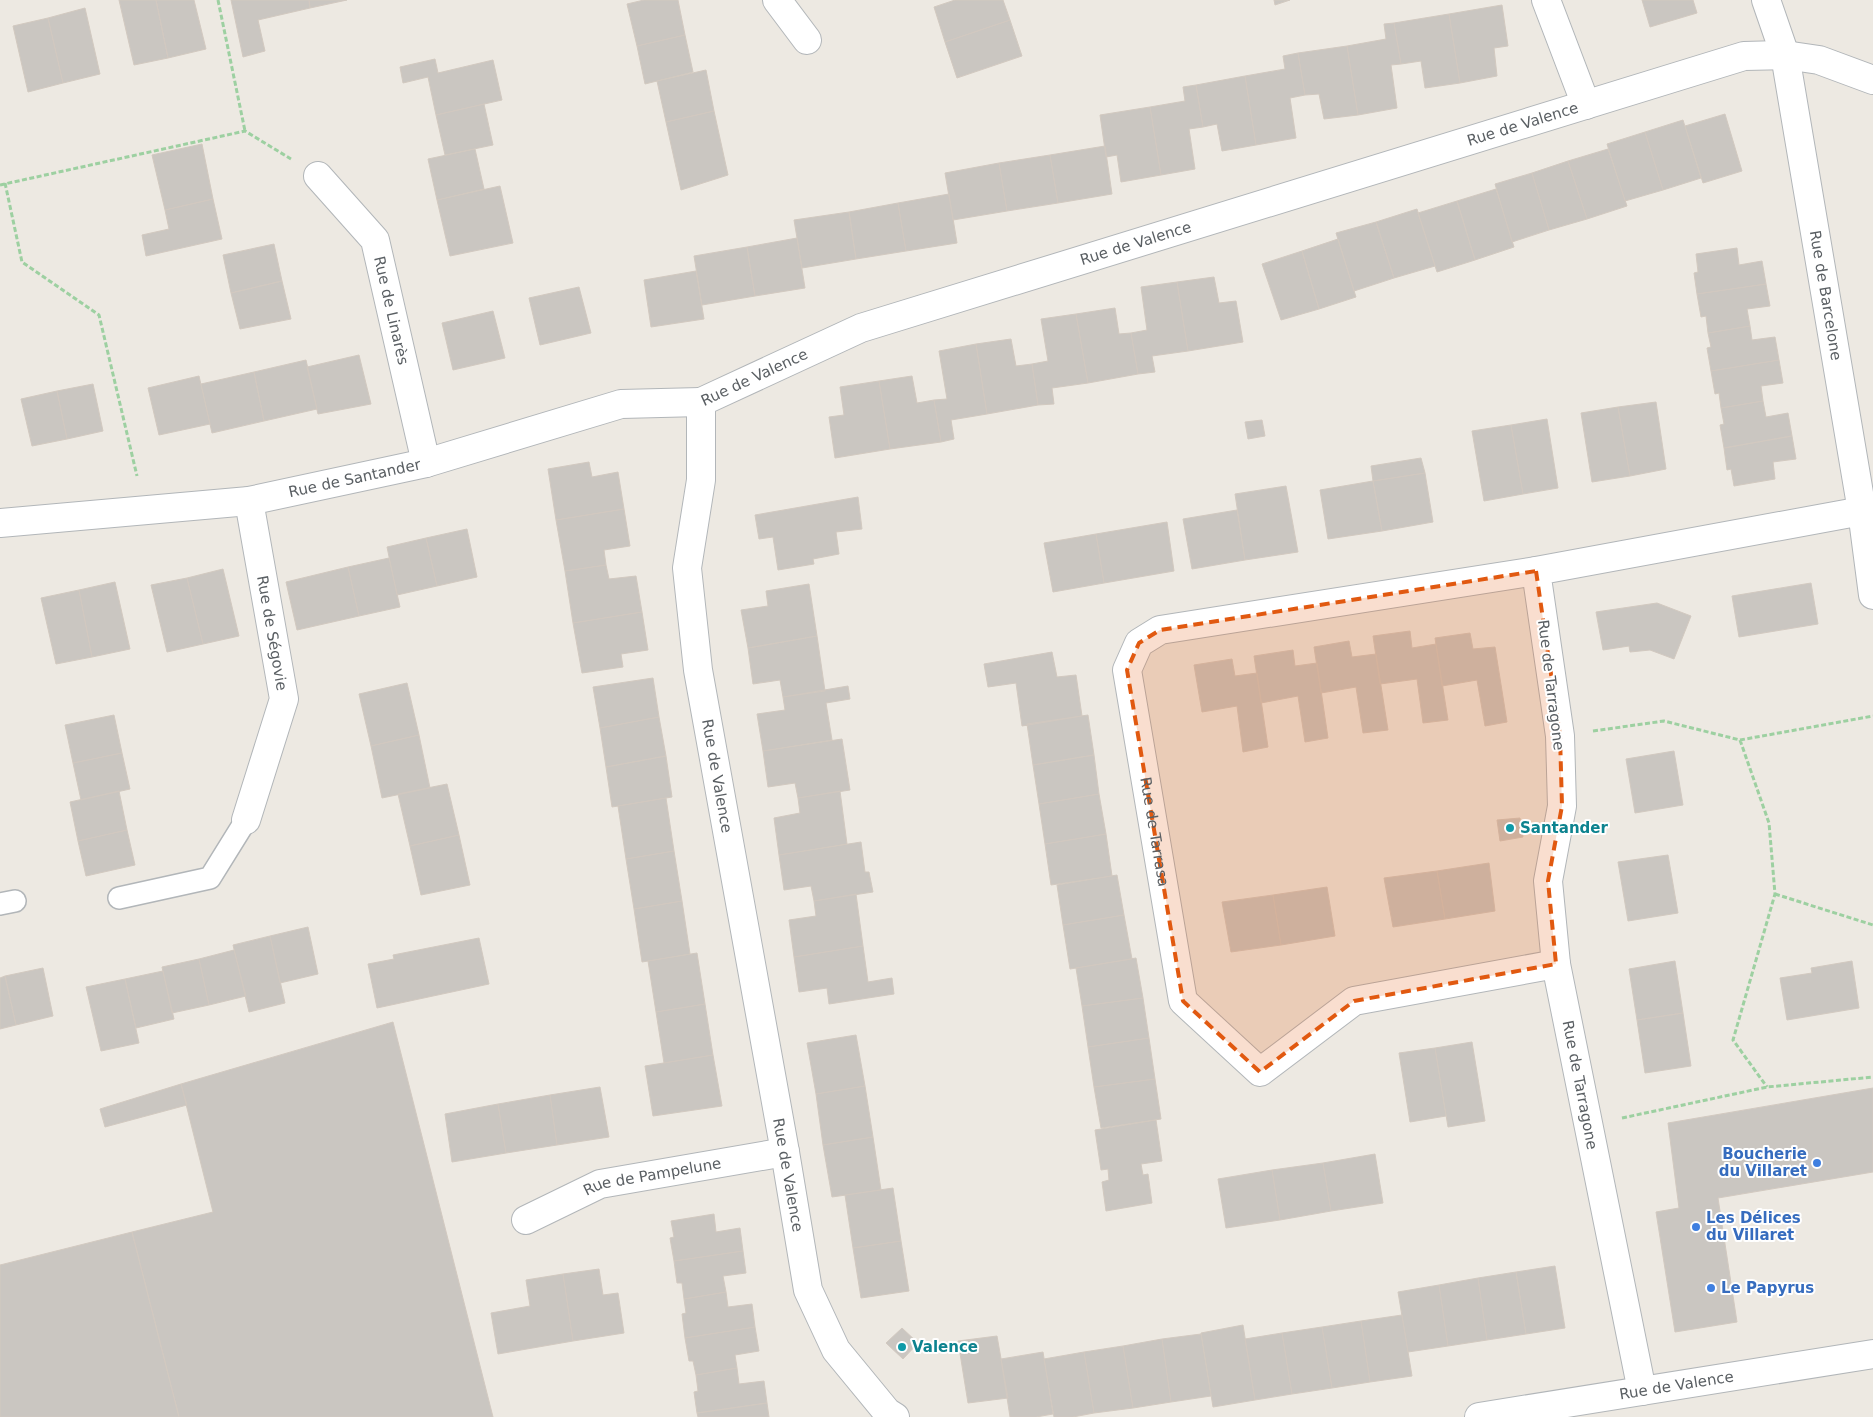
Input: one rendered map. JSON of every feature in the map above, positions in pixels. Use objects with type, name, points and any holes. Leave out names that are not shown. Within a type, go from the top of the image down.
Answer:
[{"type":"street","points":[[777,0],[807,40]]},
{"type":"street","points":[[1546,0],[1586,105]]},
{"type":"street","name":"Rue de Barcelone","points":[[1766,0],[1785,55],[1862,511],[1873,595]]},
{"type":"street","name":"Rue de Valence","points":[[895,1417],[887,1412],[836,1350],[808,1290],[698,670],[687,568],[701,480],[702,402],[861,328],[1744,56],[1785,55],[1819,60],[1873,80]]},
{"type":"street","name":"Rue de Linarès","points":[[318,176],[375,240],[426,463]]},
{"type":"street","name":"Rue de Santander","points":[[0,523],[249,500],[426,463],[621,404],[702,402]]},
{"type":"street","name":"Rue de Ségovie","points":[[246,820],[284,699],[249,500]]},
{"type":"street","points":[[1536,571],[1862,511]]},
{"type":"street","name":"Rue de Tarragone","points":[[1536,571],[1560,736],[1562,806],[1548,881],[1556,964],[1642,1390]]},
{"type":"street","name":"Rue de Tarrasa","points":[[1536,571],[1160,630],[1139,643],[1127,670],[1183,1001],[1260,1072],[1354,1001],[1556,964]]},
{"type":"street","name":"Rue de Pampelune","points":[[526,1220],[600,1184],[785,1152]]},
{"type":"street","name":"Rue de Valence","points":[[1479,1417],[1873,1354]]},
{"type":"lane","points":[[119,898],[210,878],[246,820]]},
{"type":"path","points":[[218,0],[245,131]]},
{"type":"path","points":[[0,185],[245,131],[318,176]]},
{"type":"path","points":[[6,184],[22,262],[99,315],[145,509]]},
{"type":"path","points":[[1560,736],[1664,721],[1740,740],[1873,716]]},
{"type":"path","points":[[1740,740],[1769,823],[1775,894],[1733,1040],[1767,1088]]},
{"type":"path","points":[[1775,894],[1873,925]]},
{"type":"path","points":[[1588,1125],[1767,1088],[1873,1077]]},
{"type":"highlighted area","points":[[1536,571],[1560,736],[1562,806],[1548,881],[1556,964],[1354,1001],[1260,1072],[1183,1001],[1127,670],[1139,643],[1160,630]]},
{"type":"building","points":[[119,0],[156,0],[168,58],[134,65]]},
{"type":"building","points":[[156,0],[194,0],[206,49],[168,58]]},
{"type":"building","points":[[231,0],[309,0],[310,8],[258,20],[265,51],[243,57]]},
{"type":"building","points":[[309,0],[347,0],[310,8]]},
{"type":"building","points":[[644,0],[678,0],[685,35],[637,46],[627,4]]},
{"type":"building","points":[[955,0],[1003,0],[1010,20],[945,42],[934,7]]},
{"type":"building","points":[[1274,0],[1290,0],[1275,5]]},
{"type":"building","points":[[1642,0],[1693,0],[1697,13],[1650,27]]},
{"type":"building","points":[[1502,5],[1508,46],[1494,48],[1497,76],[1460,83],[1449,14]]},
{"type":"building","points":[[85,8],[100,74],[63,83],[48,18]]},
{"type":"building","points":[[1449,14],[1460,83],[1425,88],[1421,61],[1401,64],[1394,23]]},
{"type":"building","points":[[48,18],[63,83],[28,92],[13,26]]},
{"type":"building","points":[[1010,20],[1022,56],[957,78],[945,42]]},
{"type":"building","points":[[1394,23],[1401,64],[1391,65],[1397,108],[1358,115],[1347,46],[1386,39],[1384,24]]},
{"type":"building","points":[[685,35],[693,72],[645,84],[637,46]]},
{"type":"building","points":[[1347,46],[1358,115],[1324,119],[1319,94],[1305,95],[1298,53]]},
{"type":"building","points":[[1298,53],[1305,95],[1290,98],[1296,138],[1256,145],[1245,76],[1285,69],[1283,56]]},
{"type":"building","points":[[435,59],[438,73],[493,60],[502,100],[436,115],[428,77],[403,83],[400,67]]},
{"type":"building","points":[[706,70],[714,111],[666,122],[657,81]]},
{"type":"building","points":[[1245,76],[1256,145],[1222,151],[1217,124],[1203,127],[1196,85]]},
{"type":"building","points":[[1196,85],[1203,127],[1189,129],[1195,169],[1161,175],[1150,107],[1185,101],[1183,87]]},
{"type":"building","points":[[484,104],[493,145],[445,155],[436,115]]},
{"type":"building","points":[[1150,107],[1161,175],[1121,182],[1117,155],[1106,157],[1100,115]]},
{"type":"building","points":[[714,111],[728,175],[681,190],[666,122]]},
{"type":"building","points":[[1725,114],[1742,171],[1703,183],[1685,126]]},
{"type":"building","points":[[1683,120],[1701,178],[1663,190],[1645,132]]},
{"type":"building","points":[[1645,132],[1663,190],[1625,201],[1607,144]]},
{"type":"building","points":[[202,144],[213,199],[165,210],[152,155]]},
{"type":"building","points":[[1105,146],[1112,194],[1058,203],[1050,155]]},
{"type":"building","points":[[475,149],[484,189],[437,200],[428,159]]},
{"type":"building","points":[[1608,149],[1627,206],[1587,219],[1568,161]]},
{"type":"building","points":[[1050,155],[1058,203],[1007,211],[999,163]]},
{"type":"building","points":[[1568,161],[1587,219],[1549,230],[1532,173]]},
{"type":"building","points":[[999,163],[1007,211],[953,220],[945,173]]},
{"type":"building","points":[[1532,173],[1549,230],[1512,242],[1495,184]]},
{"type":"building","points":[[500,186],[513,243],[450,256],[437,200]]},
{"type":"building","points":[[1496,189],[1514,247],[1475,260],[1457,201]]},
{"type":"building","points":[[949,194],[957,243],[906,251],[898,203]]},
{"type":"building","points":[[213,199],[222,239],[146,256],[142,235],[169,229],[165,210]]},
{"type":"building","points":[[1457,201],[1475,260],[1437,272],[1418,213]]},
{"type":"building","points":[[898,203],[906,251],[856,259],[849,212]]},
{"type":"building","points":[[1417,209],[1435,266],[1394,278],[1376,222]]},
{"type":"building","points":[[849,212],[856,259],[802,268],[794,220]]},
{"type":"building","points":[[1376,222],[1394,278],[1354,291],[1336,233]]},
{"type":"building","points":[[797,238],[805,288],[755,296],[747,247]]},
{"type":"building","points":[[1338,239],[1356,297],[1319,309],[1302,251]]},
{"type":"building","points":[[274,244],[282,281],[231,293],[223,255]]},
{"type":"building","points":[[747,247],[755,296],[702,305],[694,256]]},
{"type":"building","points":[[1737,248],[1739,265],[1762,261],[1766,284],[1697,294],[1694,273],[1698,272],[1696,254]]},
{"type":"building","points":[[1302,251],[1319,309],[1281,320],[1262,264]]},
{"type":"building","points":[[696,271],[704,319],[651,327],[644,280]]},
{"type":"building","points":[[1214,277],[1219,303],[1236,301],[1243,342],[1188,351],[1177,282]]},
{"type":"building","points":[[282,281],[291,319],[240,329],[231,293]]},
{"type":"building","points":[[1177,282],[1188,351],[1152,356],[1155,372],[1138,374],[1131,333],[1147,330],[1141,287]]},
{"type":"building","points":[[1766,284],[1770,306],[1747,309],[1750,326],[1708,333],[1706,316],[1701,317],[1697,294]]},
{"type":"building","points":[[579,287],[591,333],[540,345],[529,298]]},
{"type":"building","points":[[1115,308],[1119,334],[1131,333],[1138,374],[1088,383],[1076,314]]},
{"type":"building","points":[[493,311],[505,358],[453,370],[442,323]]},
{"type":"building","points":[[1076,314],[1088,383],[1052,388],[1054,404],[1038,405],[1032,364],[1048,361],[1041,319]]},
{"type":"building","points":[[1750,326],[1752,340],[1775,337],[1779,360],[1711,371],[1707,348],[1711,347],[1708,333]]},
{"type":"building","points":[[1011,339],[1016,366],[1032,364],[1038,405],[987,414],[976,344]]},
{"type":"building","points":[[976,344],[987,414],[951,420],[954,439],[941,442],[934,400],[947,399],[939,351]]},
{"type":"building","points":[[359,355],[371,404],[318,414],[307,367]]},
{"type":"building","points":[[306,360],[317,409],[264,421],[254,372]]},
{"type":"building","points":[[1779,360],[1783,383],[1761,386],[1763,401],[1721,408],[1719,393],[1715,394],[1711,371]]},
{"type":"building","points":[[254,372],[264,421],[212,433],[201,384]]},
{"type":"building","points":[[199,376],[210,424],[159,435],[148,388]]},
{"type":"building","points":[[912,376],[917,403],[934,400],[941,442],[890,449],[879,381]]},
{"type":"building","points":[[879,381],[890,449],[835,458],[829,417],[844,415],[840,387]]},
{"type":"building","points":[[93,384],[103,431],[67,439],[57,391]]},
{"type":"building","points":[[57,391],[67,439],[32,446],[21,399]]},
{"type":"building","points":[[1763,401],[1766,417],[1788,413],[1792,436],[1724,448],[1720,425],[1724,424],[1721,408]]},
{"type":"building","points":[[1656,402],[1666,469],[1630,476],[1618,407]]},
{"type":"building","points":[[1618,407],[1630,476],[1592,482],[1581,413]]},
{"type":"building","points":[[1547,419],[1558,488],[1523,494],[1511,425]]},
{"type":"building","points":[[1262,420],[1265,436],[1248,439],[1245,422]]},
{"type":"building","points":[[1511,425],[1523,494],[1484,501],[1472,431]]},
{"type":"building","points":[[1792,436],[1796,459],[1773,462],[1775,479],[1734,486],[1731,469],[1727,470],[1724,448]]},
{"type":"building","points":[[1421,458],[1425,473],[1373,481],[1371,466]]},
{"type":"building","points":[[589,462],[592,477],[618,472],[624,509],[556,520],[548,469]]},
{"type":"building","points":[[1425,473],[1433,522],[1382,531],[1373,481]]},
{"type":"building","points":[[1373,481],[1382,531],[1328,539],[1320,490]]},
{"type":"building","points":[[1286,486],[1298,552],[1245,560],[1235,494]]},
{"type":"building","points":[[858,497],[862,529],[836,532],[839,554],[813,559],[814,564],[778,570],[773,537],[759,539],[755,515]]},
{"type":"building","points":[[624,509],[630,546],[604,550],[606,565],[565,571],[556,520]]},
{"type":"building","points":[[1237,510],[1245,560],[1192,569],[1183,519]]},
{"type":"building","points":[[1167,522],[1174,571],[1104,583],[1096,534]]},
{"type":"building","points":[[467,529],[477,577],[437,586],[426,538]]},
{"type":"building","points":[[1096,534],[1104,583],[1053,592],[1044,543]]},
{"type":"building","points":[[426,538],[437,586],[397,595],[387,547]]},
{"type":"building","points":[[389,558],[400,607],[359,616],[348,567]]},
{"type":"building","points":[[606,565],[609,579],[636,576],[642,612],[573,623],[565,571]]},
{"type":"building","points":[[348,567],[359,616],[297,630],[286,582]]},
{"type":"building","points":[[223,569],[239,636],[203,644],[187,578]]},
{"type":"building","points":[[187,578],[203,644],[167,652],[151,585]]},
{"type":"building","points":[[115,582],[130,649],[92,657],[79,590]]},
{"type":"building","points":[[1811,583],[1818,624],[1739,637],[1732,596]]},
{"type":"building","points":[[809,584],[817,636],[748,648],[741,610],[768,606],[766,591]]},
{"type":"building","points":[[79,590],[92,657],[56,664],[41,598]]},
{"type":"building","points":[[1657,603],[1691,616],[1674,659],[1650,650],[1630,652],[1629,646],[1603,650],[1596,612]]},
{"type":"building","points":[[642,612],[648,650],[621,654],[623,667],[582,673],[573,623]]},
{"type":"building","points":[[1410,631],[1412,648],[1436,644],[1448,720],[1423,723],[1417,679],[1380,684],[1373,636]]},
{"type":"building","points":[[1470,633],[1473,649],[1495,647],[1507,722],[1485,726],[1477,680],[1442,686],[1435,638]]},
{"type":"building","points":[[817,636],[825,691],[783,697],[780,680],[753,684],[748,648]]},
{"type":"building","points":[[1349,641],[1352,657],[1376,654],[1388,730],[1363,733],[1356,687],[1321,693],[1314,647]]},
{"type":"building","points":[[1293,650],[1295,666],[1317,663],[1328,738],[1305,742],[1298,696],[1261,703],[1254,656]]},
{"type":"building","points":[[1052,652],[1057,677],[1076,675],[1082,716],[1022,726],[1016,683],[988,687],[984,664]]},
{"type":"building","points":[[1232,659],[1235,676],[1257,673],[1268,747],[1243,752],[1237,706],[1202,712],[1194,665]]},
{"type":"building","points":[[653,678],[659,717],[600,728],[593,687]]},
{"type":"building","points":[[407,683],[419,735],[371,746],[359,694]]},
{"type":"building","points":[[848,686],[850,699],[826,703],[832,740],[763,751],[757,714],[785,710],[783,697]]},
{"type":"building","points":[[114,715],[122,753],[73,763],[65,725]]},
{"type":"building","points":[[1088,715],[1094,755],[1033,765],[1027,724]]},
{"type":"building","points":[[659,717],[666,756],[606,767],[600,728]]},
{"type":"building","points":[[419,735],[430,788],[382,798],[371,746]]},
{"type":"building","points":[[842,739],[850,790],[798,798],[795,783],[768,787],[763,751]]},
{"type":"building","points":[[1674,751],[1683,805],[1635,813],[1626,759]]},
{"type":"building","points":[[122,753],[130,789],[81,800],[73,763]]},
{"type":"building","points":[[1094,755],[1099,794],[1039,804],[1033,765]]},
{"type":"building","points":[[666,756],[672,797],[612,807],[606,767]]},
{"type":"building","points":[[447,784],[459,835],[410,846],[398,794]]},
{"type":"building","points":[[119,791],[127,830],[78,841],[70,802]]},
{"type":"building","points":[[840,791],[847,844],[779,855],[774,818],[800,813],[798,798]]},
{"type":"building","points":[[1099,794],[1106,834],[1045,844],[1039,804]]},
{"type":"building","points":[[666,798],[674,851],[626,859],[618,806]]},
{"type":"building","name":"Santander","points":[[1520,818],[1523,837],[1500,841],[1497,820]]},
{"type":"building","points":[[127,830],[135,865],[86,876],[78,841]]},
{"type":"building","points":[[1106,834],[1112,876],[1051,885],[1045,844]]},
{"type":"building","points":[[459,835],[470,885],[421,895],[410,846]]},
{"type":"building","points":[[861,842],[865,872],[869,872],[873,892],[814,901],[811,886],[784,890],[779,855]]},
{"type":"building","points":[[674,851],[682,901],[634,909],[626,859]]},
{"type":"building","points":[[1668,855],[1678,913],[1628,921],[1618,862]]},
{"type":"building","points":[[1489,863],[1495,911],[1445,919],[1437,871]]},
{"type":"building","points":[[1437,871],[1445,919],[1393,927],[1384,878]]},
{"type":"building","points":[[1117,875],[1124,915],[1063,925],[1057,885]]},
{"type":"building","points":[[1327,887],[1335,936],[1281,945],[1273,895]]},
{"type":"building","points":[[856,894],[863,946],[794,957],[789,920],[816,916],[814,901]]},
{"type":"building","points":[[1273,895],[1281,945],[1231,952],[1222,902]]},
{"type":"building","points":[[682,901],[690,954],[642,962],[634,909]]},
{"type":"building","points":[[1124,915],[1132,959],[1070,969],[1063,925]]},
{"type":"building","points":[[308,927],[318,974],[280,983],[270,936]]},
{"type":"building","points":[[270,936],[285,1003],[249,1012],[233,945]]},
{"type":"building","points":[[479,938],[489,984],[377,1008],[368,964],[394,959],[393,955]]},
{"type":"building","points":[[863,946],[868,982],[892,978],[894,994],[829,1004],[827,988],[799,992],[794,957]]},
{"type":"building","points":[[234,950],[246,996],[209,1005],[199,959]]},
{"type":"building","points":[[697,953],[705,1004],[656,1012],[648,961]]},
{"type":"building","points":[[1136,958],[1143,998],[1082,1006],[1076,968]]},
{"type":"building","points":[[199,959],[209,1005],[172,1013],[162,967]]},
{"type":"building","points":[[1675,961],[1683,1013],[1637,1020],[1629,969]]},
{"type":"building","points":[[1852,961],[1859,1008],[1787,1020],[1780,978],[1812,973],[1811,968]]},
{"type":"building","points":[[43,968],[53,1016],[16,1025],[5,976]]},
{"type":"building","points":[[163,971],[174,1019],[136,1028],[125,979]]},
{"type":"building","points":[[5,976],[16,1025],[0,1029],[0,978]]},
{"type":"building","points":[[125,979],[139,1043],[101,1051],[86,987]]},
{"type":"building","points":[[1143,998],[1149,1038],[1088,1047],[1082,1006]]},
{"type":"building","points":[[705,1004],[713,1055],[664,1063],[656,1012]]},
{"type":"building","points":[[1683,1013],[1691,1066],[1645,1073],[1637,1020]]},
{"type":"building","points":[[393,1022],[493,1417],[179,1417],[132,1232],[213,1212],[181,1084]]},
{"type":"building","points":[[856,1035],[865,1086],[816,1094],[807,1043]]},
{"type":"building","points":[[1149,1038],[1155,1079],[1094,1087],[1088,1047]]},
{"type":"building","points":[[1472,1042],[1485,1121],[1448,1127],[1435,1048]]},
{"type":"building","points":[[1435,1048],[1446,1116],[1410,1122],[1399,1053]]},
{"type":"building","points":[[713,1055],[722,1106],[653,1116],[645,1066]]},
{"type":"building","points":[[1155,1079],[1161,1119],[1101,1128],[1094,1087]]},
{"type":"building","points":[[181,1084],[187,1105],[105,1127],[100,1109]]},
{"type":"building","points":[[865,1086],[873,1137],[823,1145],[816,1094]]},
{"type":"building","points":[[600,1087],[609,1137],[557,1145],[550,1095]]},
{"type":"building","points":[[1873,1088],[1873,1172],[1718,1198],[1737,1322],[1675,1332],[1656,1212],[1679,1208],[1668,1123]]},
{"type":"building","points":[[550,1095],[557,1145],[506,1153],[498,1104]]},
{"type":"building","points":[[498,1104],[506,1153],[452,1162],[445,1114]]},
{"type":"building","points":[[1156,1120],[1162,1161],[1141,1164],[1143,1175],[1148,1174],[1152,1203],[1106,1211],[1102,1182],[1109,1180],[1108,1169],[1101,1170],[1095,1130]]},
{"type":"building","points":[[873,1137],[881,1190],[832,1197],[823,1145]]},
{"type":"building","points":[[1375,1154],[1383,1203],[1331,1211],[1323,1163]]},
{"type":"building","points":[[1323,1163],[1331,1211],[1280,1220],[1272,1170]]},
{"type":"building","points":[[1272,1170],[1280,1220],[1226,1228],[1218,1179]]},
{"type":"building","points":[[893,1188],[901,1241],[853,1248],[845,1195]]},
{"type":"building","points":[[714,1214],[716,1232],[740,1228],[743,1251],[674,1261],[670,1238],[674,1237],[671,1221]]},
{"type":"building","points":[[132,1232],[179,1417],[0,1417],[0,1265]]},
{"type":"building","points":[[901,1241],[909,1291],[861,1298],[853,1248]]},
{"type":"building","points":[[743,1251],[746,1273],[723,1276],[726,1292],[684,1299],[682,1283],[677,1283],[674,1261]]},
{"type":"building","points":[[1555,1266],[1565,1328],[1526,1334],[1516,1272]]},
{"type":"building","points":[[599,1269],[603,1295],[618,1293],[624,1333],[573,1341],[563,1274]]},
{"type":"building","points":[[1516,1272],[1526,1334],[1487,1340],[1478,1278]]},
{"type":"building","points":[[563,1274],[573,1341],[498,1354],[491,1313],[530,1306],[526,1280]]},
{"type":"building","points":[[1478,1278],[1487,1340],[1448,1346],[1439,1285]]},
{"type":"building","points":[[1439,1285],[1448,1346],[1408,1352],[1398,1292]]},
{"type":"building","points":[[726,1292],[728,1307],[752,1304],[755,1327],[685,1338],[682,1314],[686,1313],[684,1299]]},
{"type":"building","points":[[1402,1315],[1412,1376],[1370,1382],[1361,1321]]},
{"type":"building","points":[[1361,1321],[1370,1382],[1332,1388],[1322,1327]]},
{"type":"building","points":[[1243,1325],[1255,1400],[1213,1407],[1201,1333]]},
{"type":"building","points":[[755,1327],[759,1351],[735,1355],[737,1368],[696,1375],[693,1361],[689,1361],[685,1338]]},
{"type":"building","points":[[1322,1327],[1332,1388],[1292,1394],[1282,1333]]},
{"type":"building","name":"Valence","points":[[902,1328],[918,1343],[903,1359],[886,1343]]},
{"type":"building","points":[[1282,1333],[1292,1394],[1255,1400],[1245,1339]]},
{"type":"building","points":[[1201,1334],[1211,1396],[1171,1402],[1162,1339]]},
{"type":"building","points":[[997,1336],[1008,1398],[968,1403],[958,1341]]},
{"type":"building","points":[[1162,1339],[1171,1402],[1133,1408],[1123,1346]]},
{"type":"building","points":[[1123,1346],[1133,1408],[1094,1413],[1084,1352]]},
{"type":"building","points":[[1043,1352],[1053,1414],[1036,1417],[1010,1417],[1001,1359]]},
{"type":"building","points":[[1084,1352],[1094,1413],[1073,1417],[1054,1417],[1044,1359]]},
{"type":"building","points":[[737,1368],[739,1384],[764,1381],[767,1403],[697,1413],[694,1392],[698,1391],[696,1375]]},
{"type":"building","points":[[767,1403],[769,1417],[698,1417],[697,1413]]},
{"type":"place","name":"Santander","points":[[1510,828]]},
{"type":"place","name":"Boucherie du Villaret","points":[[1817,1163]]},
{"type":"place","name":"Les Délices du Villaret","points":[[1696,1227]]},
{"type":"place","name":"Le Papyrus","points":[[1711,1288]]},
{"type":"place","name":"Valence","points":[[902,1347]]}]
